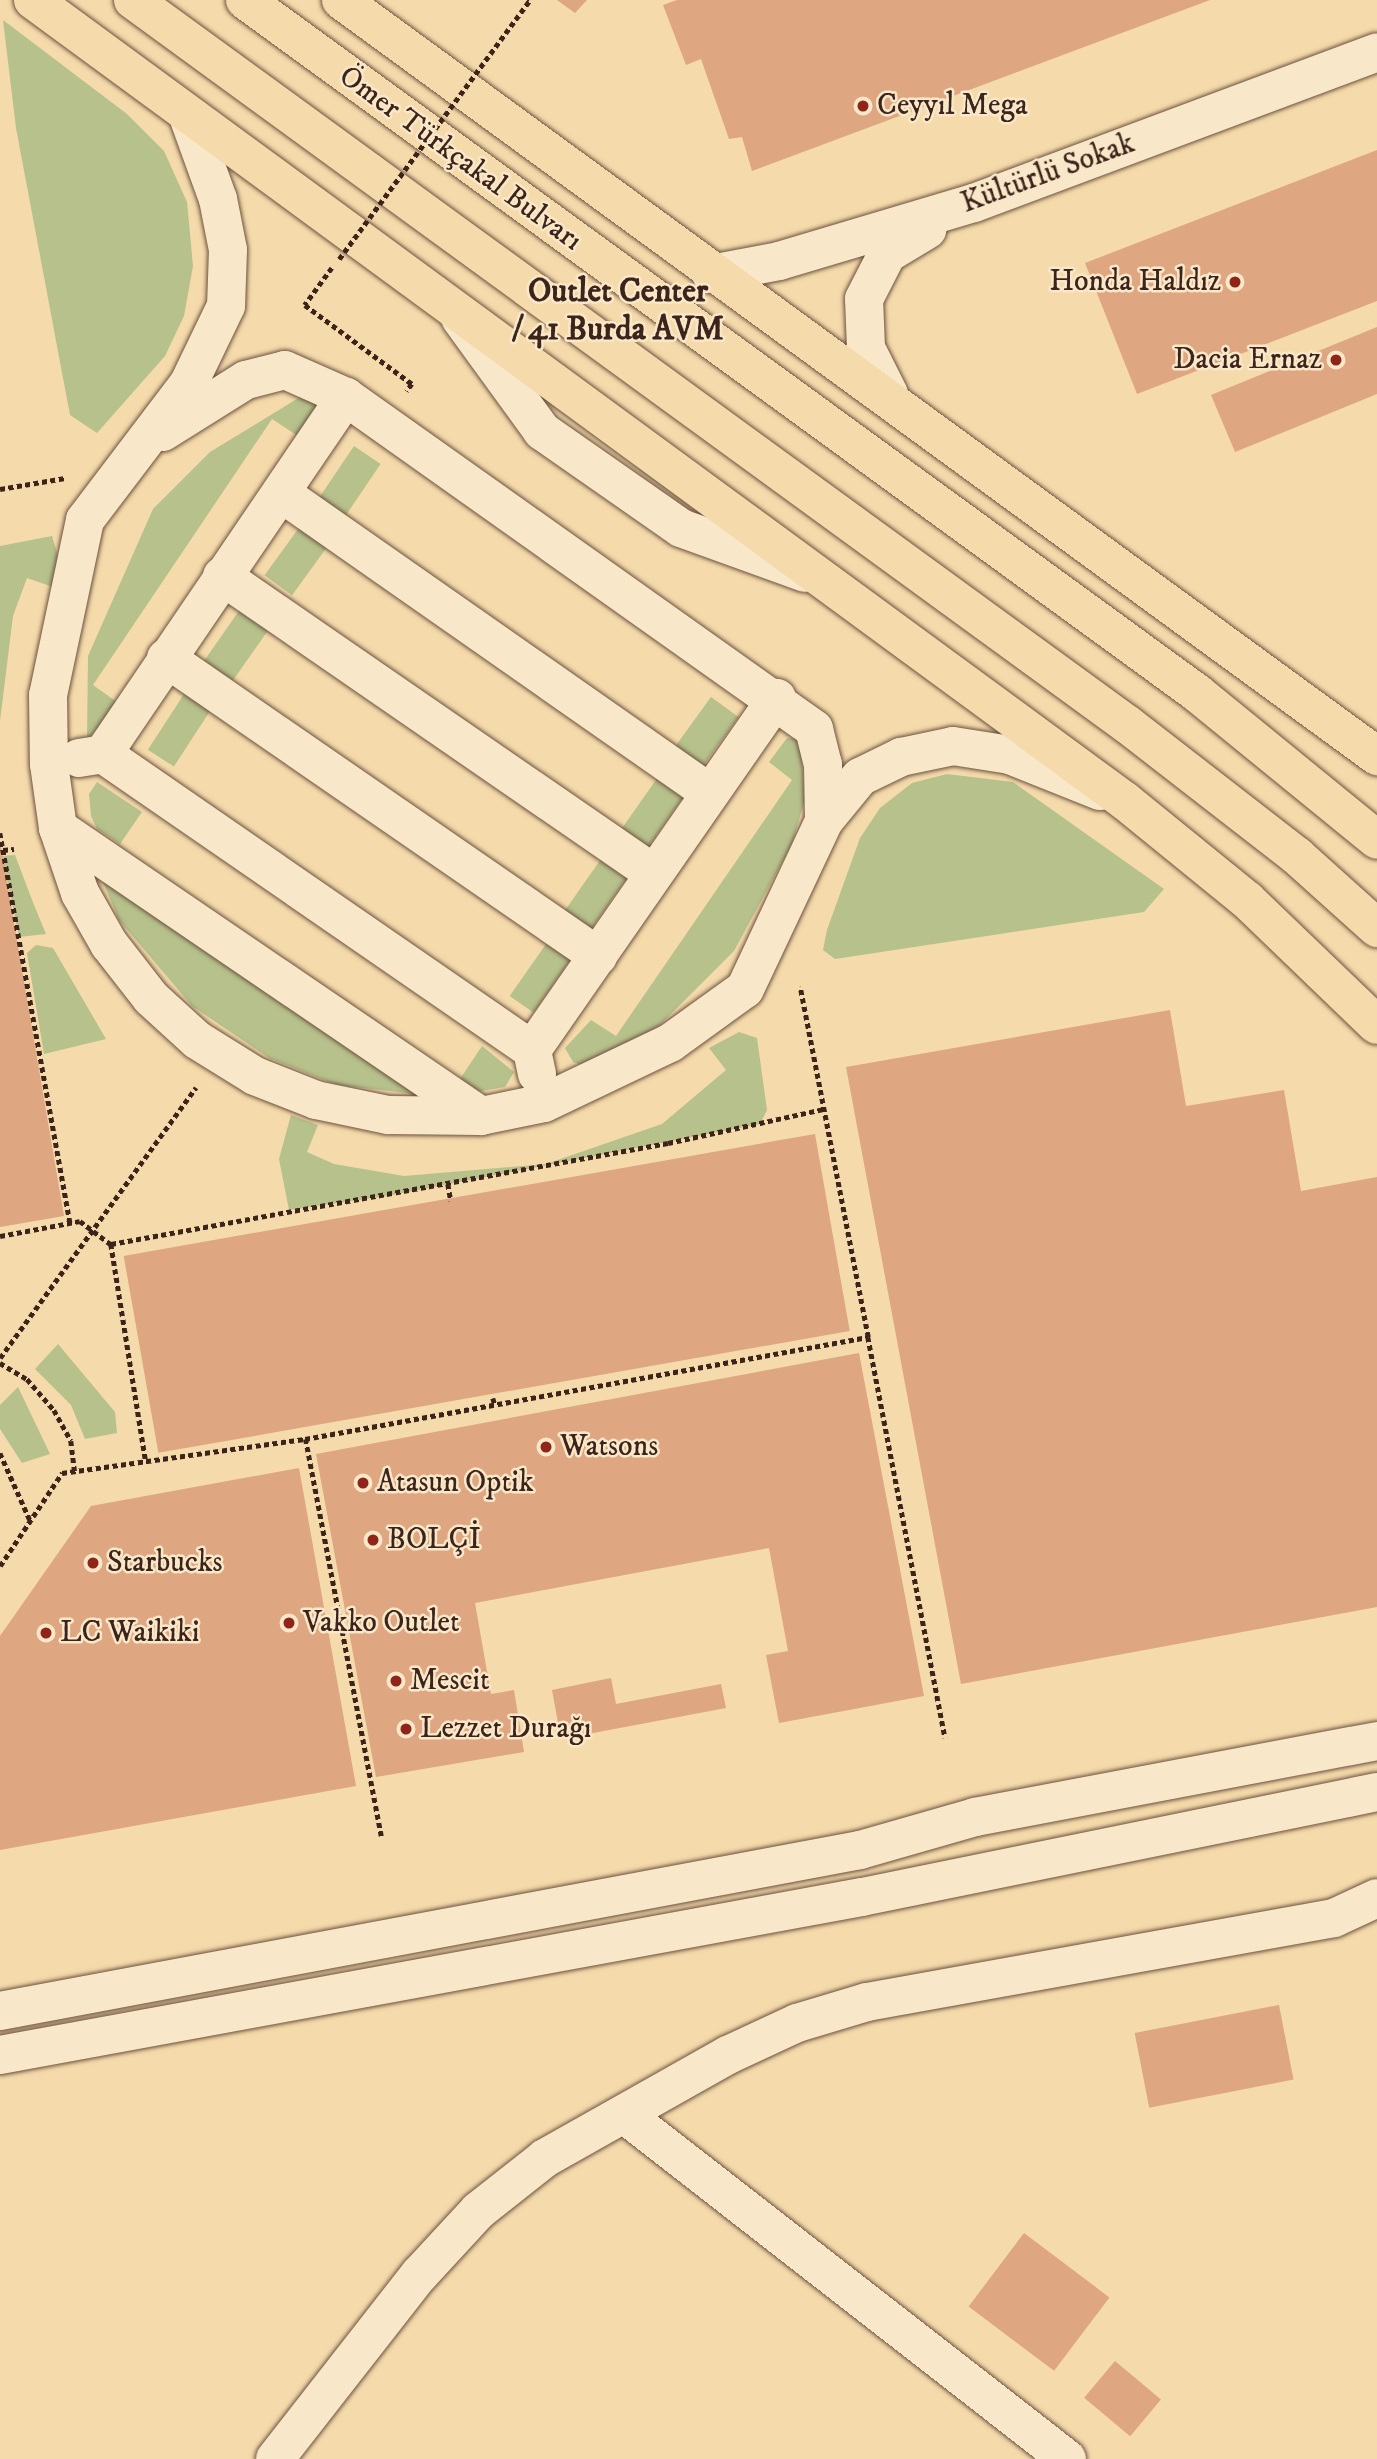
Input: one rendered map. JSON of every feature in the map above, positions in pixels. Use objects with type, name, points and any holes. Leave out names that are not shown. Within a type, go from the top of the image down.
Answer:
[{"type":"main road","points":[[33,0],[189,118],[1125,801],[1247,900],[1377,1026]]},
{"type":"main road","points":[[133,0],[1138,733],[1297,856],[1377,928]]},
{"type":"main road","name":"Ömer Türkçakal Bulvarı","points":[[244,0],[879,468],[1197,693],[1377,840]]},
{"type":"main road","points":[[341,0],[711,274],[889,394],[1377,756]]},
{"type":"street","name":"Kültürlü Sokak","points":[[711,274],[779,261],[974,203],[1377,51]]},
{"type":"street","points":[[189,118],[218,199],[228,250],[226,306],[190,383],[133,451],[85,520],[53,659],[49,764],[58,828],[80,892],[109,944],[151,998],[220,1054],[255,1076],[316,1100],[388,1115],[481,1116],[544,1103],[670,1043],[745,989],[824,821],[860,777],[901,757],[953,746],[1010,755],[1125,801]]},
{"type":"street","points":[[889,394],[866,348],[864,299],[873,273],[887,254],[974,203]]},
{"type":"street","points":[[133,451],[246,380],[285,370],[346,397],[776,698],[814,729],[823,764],[824,821]]},
{"type":"street","points":[[103,754],[346,397]]},
{"type":"street","points":[[281,493],[710,793]]},
{"type":"street","points":[[222,576],[653,873]]},
{"type":"street","points":[[166,658],[598,956]]},
{"type":"street","points":[[532,1050],[776,698]]},
{"type":"street","points":[[49,764],[103,754],[532,1050],[544,1103]]},
{"type":"street","points":[[58,828],[481,1116]]},
{"type":"street","points":[[0,2011],[860,1850],[975,1817],[1377,1741]]},
{"type":"street","points":[[0,2055],[862,1897],[1377,1792]]},
{"type":"street","points":[[275,2459],[419,2275],[478,2211],[545,2158],[728,2055],[797,2023],[867,2002],[1334,1918],[1377,1898]]},
{"type":"street","points":[[625,2115],[1067,2459]]},
{"type":"path","points":[[412,384],[305,305],[528,0]]},
{"type":"path","points":[[0,489],[66,477]]},
{"type":"path","points":[[0,833],[70,1223]]},
{"type":"path","points":[[3,850],[14,849]]},
{"type":"path","points":[[800,987],[945,1738]]},
{"type":"path","points":[[75,1472],[71,1441],[54,1409],[27,1379],[0,1361],[220,1054]]},
{"type":"path","points":[[111,1244],[448,1184],[824,1109]]},
{"type":"path","points":[[448,1184],[451,1200]]},
{"type":"path","points":[[0,1236],[70,1223],[93,1230],[111,1244],[146,1462]]},
{"type":"path","points":[[0,1566],[62,1473],[305,1440],[868,1337]]},
{"type":"path","points":[[493,1398],[495,1405]]},
{"type":"path","points":[[305,1440],[381,1836]]},
{"type":"path","points":[[0,1453],[30,1521]]},
{"type":"green space","points":[[3,20],[127,114],[164,151],[187,202],[193,266],[184,316],[165,356],[97,433],[70,415],[16,128]]},
{"type":"green space","points":[[305,394],[319,410],[301,438],[272,419],[93,685],[121,705],[87,739],[88,656],[153,509],[210,452]]},
{"type":"green space","points":[[354,446],[381,464],[344,518],[318,500]]},
{"type":"green space","points":[[301,525],[329,545],[292,595],[265,575]]},
{"type":"green space","points":[[52,536],[61,566],[53,587],[27,578],[13,616],[0,721],[0,546]]},
{"type":"green space","points":[[241,608],[270,628],[233,681],[204,660]]},
{"type":"green space","points":[[186,691],[212,708],[174,767],[148,750]]},
{"type":"green space","points":[[711,697],[739,717],[700,770],[672,750]]},
{"type":"green space","points":[[787,738],[800,739],[805,799],[792,844],[734,951],[659,1026],[588,1067],[573,1062],[565,1048],[591,1020],[616,1036],[792,780],[769,762]]},
{"type":"green space","points":[[947,774],[1013,782],[1164,889],[1144,912],[835,959],[823,950],[827,930],[860,838],[880,808],[912,783]]},
{"type":"green space","points":[[658,777],[684,795],[648,847],[622,829]]},
{"type":"green space","points":[[97,782],[142,812],[120,844],[97,829],[91,816],[89,794]]},
{"type":"green space","points":[[15,855],[46,934],[19,937],[2,856]]},
{"type":"green space","points":[[601,859],[627,877],[590,931],[564,912]]},
{"type":"green space","points":[[96,865],[434,1096],[337,1085],[269,1058],[192,1006],[119,920]]},
{"type":"green space","points":[[551,937],[575,954],[533,1013],[510,996]]},
{"type":"green space","points":[[36,945],[53,948],[106,1039],[44,1054],[27,953]]},
{"type":"green space","points":[[739,1032],[757,1038],[767,1110],[760,1124],[387,1196],[289,1210],[279,1159],[291,1115],[318,1125],[307,1152],[334,1164],[404,1176],[546,1164],[662,1124],[726,1070],[709,1048]]},
{"type":"green space","points":[[482,1046],[514,1072],[505,1087],[476,1092],[456,1085]]},
{"type":"green space","points":[[58,1344],[115,1412],[117,1433],[85,1439],[71,1405],[35,1369]]},
{"type":"green space","points":[[18,1387],[50,1454],[22,1463],[0,1429],[0,1405]]},
{"type":"building","points":[[557,0],[587,0],[575,13]]},
{"type":"building","name":"Ceyyıl Mega","points":[[677,0],[1210,0],[752,171],[742,137],[729,139],[701,59],[686,65],[663,5]]},
{"type":"building","name":"Honda Haldız","points":[[1377,150],[1377,301],[1137,394],[1085,263]]},
{"type":"building","name":"Dacia Ernaz","points":[[1377,327],[1377,394],[1235,452],[1211,395]]},
{"type":"building","points":[[0,841],[64,1216],[0,1227]]},
{"type":"building","points":[[1170,1010],[1186,1106],[1284,1090],[1301,1191],[1377,1177],[1377,1607],[961,1684],[846,1067]]},
{"type":"building","points":[[815,1134],[850,1331],[158,1453],[124,1256]]},
{"type":"building","points":[[859,1353],[924,1696],[779,1723],[766,1655],[788,1651],[769,1548],[475,1603],[491,1694],[514,1690],[524,1752],[376,1777],[316,1454]]},
{"type":"building","points":[[299,1468],[356,1786],[0,1850],[0,1636],[91,1506]]},
{"type":"building","points":[[611,1678],[616,1704],[721,1684],[726,1708],[561,1739],[552,1690]]},
{"type":"building","points":[[1279,2005],[1294,2080],[1149,2108],[1135,2033]]},
{"type":"building","points":[[1024,2233],[1109,2297],[1054,2371],[969,2306]]},
{"type":"building","points":[[1115,2361],[1161,2400],[1130,2436],[1084,2398]]},
{"type":"place","name":"Ceyyıl Mega","points":[[863,106]]},
{"type":"place","name":"Honda Haldız","points":[[1235,282]]},
{"type":"place","name":"Dacia Ernaz","points":[[1336,360]]},
{"type":"place","name":"Watsons","points":[[546,1447]]},
{"type":"place","name":"Atasun Optik","points":[[363,1483]]},
{"type":"place","name":"BOLÇİ","points":[[373,1540]]},
{"type":"place","name":"Starbucks","points":[[93,1563]]},
{"type":"place","name":"Vakko Outlet","points":[[289,1623]]},
{"type":"place","name":"LC Waikiki","points":[[46,1633]]},
{"type":"place","name":"Mescit","points":[[396,1681]]},
{"type":"place","name":"Lezzet Durağı","points":[[406,1729]]},
{"type":"district","name":"Outlet Center / 41 Burda AVM","points":[[618,311]]}]
